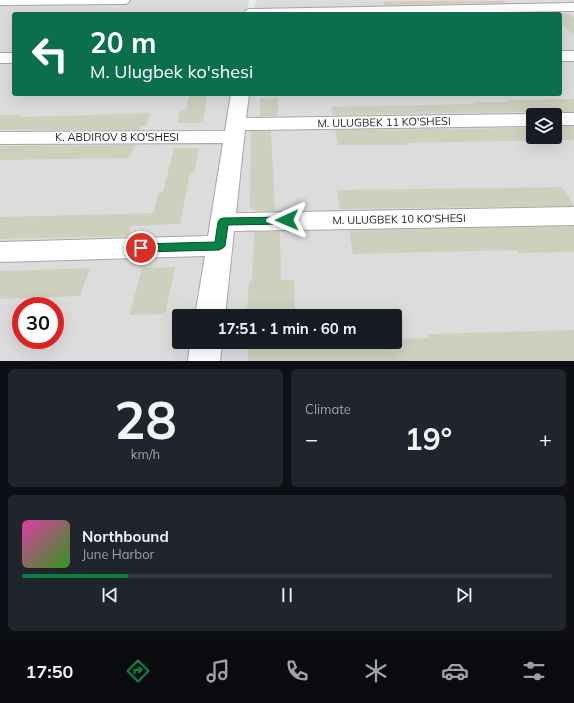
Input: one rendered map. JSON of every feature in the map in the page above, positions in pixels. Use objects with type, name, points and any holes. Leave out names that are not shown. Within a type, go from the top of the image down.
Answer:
[{"type":"street","points":[[0,1],[124,0]]},
{"type":"street","points":[[250,12],[252,0]]},
{"type":"street","points":[[304,12],[574,7]]},
{"type":"street","points":[[562,56],[574,56]]},
{"type":"street","points":[[0,58],[12,58]]},
{"type":"street","points":[[211,309],[240,96]]},
{"type":"street","points":[[562,119],[574,119]]},
{"type":"street","name":"M. ULUGBEK 11 KO'SHESI","points":[[235,130],[526,120]]},
{"type":"street","name":"K. ABDIROV 8 KO'SHESI","points":[[0,138],[235,130]]},
{"type":"street","name":"M. ULUGBEK 10 KO'SHESI","points":[[0,252],[221,234],[574,216]]},
{"type":"street","points":[[204,361],[205,349]]},
{"type":"shaded area","points":[[0,0],[249,0],[246,12],[12,12],[12,96],[233,96],[198,309],[172,309],[172,349],[191,349],[189,361],[0,361]]},
{"type":"shaded area","points":[[256,0],[574,0],[574,361],[217,361],[219,349],[402,349],[402,309],[223,309],[246,96],[562,96],[562,12],[254,12]]},
{"type":"building","points":[[504,1],[506,3],[384,5],[383,2]]},
{"type":"building","points":[[562,13],[567,13],[574,18],[574,35],[562,25]]},
{"type":"building","points":[[189,96],[207,96],[203,123],[177,123],[180,111],[186,110]]},
{"type":"building","points":[[278,98],[278,116],[260,116],[260,99]]},
{"type":"building","points":[[574,99],[574,112],[562,112],[562,108],[526,108],[526,112],[333,115],[331,107],[474,104],[473,102],[509,102],[508,100]]},
{"type":"building","points":[[150,113],[146,126],[140,126],[139,130],[0,130],[0,115],[21,115],[20,117]]},
{"type":"building","points":[[562,126],[574,126],[574,140],[562,140]]},
{"type":"building","points":[[526,128],[526,141],[406,143],[406,145],[338,145],[335,130]]},
{"type":"building","points":[[251,131],[271,131],[275,211],[255,211],[255,209],[250,209]]},
{"type":"building","points":[[134,145],[129,158],[0,160],[0,146]]},
{"type":"building","points":[[174,148],[199,148],[194,173],[190,173],[180,224],[131,226],[128,236],[0,239],[0,217],[153,213],[159,192],[163,192]]},
{"type":"building","points":[[562,187],[574,206],[340,209],[337,190]]},
{"type":"building","points":[[574,226],[574,252],[518,253],[517,250],[353,254],[349,230]]},
{"type":"building","points":[[254,232],[280,232],[281,280],[294,280],[295,309],[247,309],[249,281],[252,281]]},
{"type":"building","points":[[175,267],[165,314],[129,315],[142,268]]},
{"type":"building","points":[[90,268],[80,296],[12,297],[12,299],[0,299],[0,271]]},
{"type":"building","points":[[574,330],[574,361],[248,361],[248,349],[402,349],[402,339],[429,338],[428,334]]},
{"type":"route","points":[[141,248],[219,246],[223,222],[287,220]]}]
